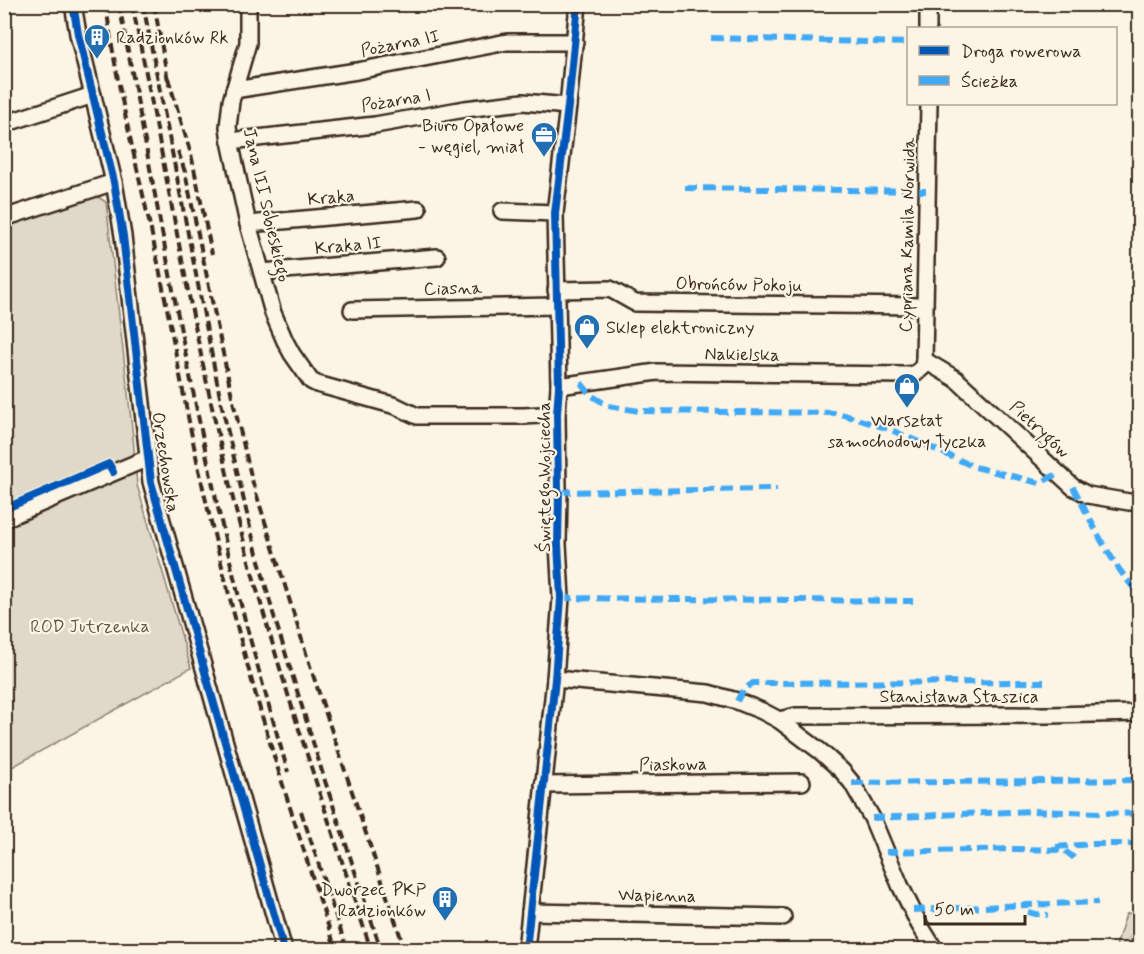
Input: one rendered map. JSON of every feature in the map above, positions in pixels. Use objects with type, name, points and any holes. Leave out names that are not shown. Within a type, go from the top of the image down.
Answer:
[{"type":"street","name":"Orzechowska","points":[[73,4],[78,34],[114,182],[123,236],[151,482],[284,950]]},
{"type":"street","name":"Jana III Sobieskiego","points":[[248,4],[248,43],[231,101],[228,127],[230,141],[248,224],[273,313],[292,354],[311,381],[396,406],[417,416],[557,414]]},
{"type":"street","name":"Świętego Wojciecha","points":[[526,950],[555,680],[561,598],[558,543],[557,414],[559,386],[555,213],[579,4]]},
{"type":"street","points":[[928,4],[928,27]]},
{"type":"street","name":"Pożarna II","points":[[234,90],[357,71],[507,42],[575,42]]},
{"type":"street","points":[[4,124],[93,95]]},
{"type":"street","name":"Pożarna I","points":[[230,141],[375,125],[465,109],[523,102],[568,106]]},
{"type":"street","name":"Cypriana Kamila Norwida","points":[[924,364],[928,105]]},
{"type":"street","points":[[4,218],[114,182]]},
{"type":"street","name":"Kraka","points":[[248,224],[418,209]]},
{"type":"street","points":[[502,211],[555,213]]},
{"type":"street","name":"Kraka II","points":[[262,272],[437,257]]},
{"type":"street","name":"Obrońców Pokoju","points":[[556,298],[610,289],[635,303],[924,306]]},
{"type":"street","name":"Ciasna","points":[[351,310],[556,298]]},
{"type":"street","name":"Nakielska","points":[[559,386],[657,372],[905,375],[915,374],[924,364]]},
{"type":"street","name":"Pietrygów","points":[[924,364],[956,378],[1073,486],[1088,495],[1140,502]]},
{"type":"street","points":[[4,519],[148,458]]},
{"type":"street","points":[[555,680],[708,693],[737,701],[779,720],[820,751],[852,783],[872,818],[919,924],[935,950]]},
{"type":"street","name":"Stanisława Staszica","points":[[779,720],[796,716],[1140,713]]},
{"type":"street","name":"Piaskowa","points":[[543,785],[802,782]]},
{"type":"street","name":"Wapienna","points":[[530,912],[783,917]]},
{"type":"green space","name":"ROD Jutrzenka","points":[[91,195],[106,202],[137,485],[191,668],[5,771],[4,224]]},
{"type":"green space","points":[[1139,911],[1139,949],[1115,949],[1126,914]]},
{"type":"railway","points":[[106,4],[123,104],[210,518],[257,700],[336,950]]},
{"type":"railway","points":[[119,4],[208,465],[230,561],[288,772]]},
{"type":"railway","points":[[132,4],[196,329],[239,523],[285,684],[371,950]]},
{"type":"railway","points":[[143,4],[221,402],[250,527],[273,613],[325,781],[381,950]]},
{"type":"railway","points":[[154,4],[169,86]]},
{"type":"railway","points":[[168,78],[191,154],[212,254]]},
{"type":"railway","points":[[178,151],[185,172],[252,480],[311,669],[405,950]]},
{"type":"railway","points":[[301,811],[347,950]]},
{"type":"marked path","points":[[711,38],[907,43]]},
{"type":"marked path","points":[[685,188],[926,191]]},
{"type":"marked path","points":[[581,383],[591,395],[608,406],[639,411],[838,413],[889,429],[975,467],[1040,483],[1059,473]]},
{"type":"marked path","points":[[1073,487],[1111,557],[1140,595]]},
{"type":"marked path","points":[[559,492],[777,489]]},
{"type":"marked path","points":[[561,598],[913,601]]},
{"type":"marked path","points":[[737,701],[743,690],[753,683],[1044,682]]},
{"type":"marked path","points":[[852,783],[1140,780]]},
{"type":"marked path","points":[[872,818],[1032,811],[1140,814]]},
{"type":"marked path","points":[[1056,847],[1140,844]]},
{"type":"marked path","points":[[886,852],[1064,850],[1074,858]]},
{"type":"marked path","points":[[913,910],[1098,902]]},
{"type":"marked path","points":[[1028,912],[1048,915]]},
{"type":"cycle path","points":[[73,4],[78,34],[114,182],[123,236],[151,482],[284,950]]},
{"type":"cycle path","points":[[526,950],[555,679],[561,598],[558,544],[557,414],[559,386],[555,213],[578,4]]},
{"type":"cycle path","points":[[4,509],[109,464],[113,472]]},
{"type":"place","name":"Radzionków Rk","points":[[97,60]]},
{"type":"place","name":"Biuro Opałowe - węgiel, miał","points":[[544,158]]},
{"type":"place","name":"Sklep elektroniczny","points":[[587,350]]},
{"type":"place","name":"Warsztat samochodowy Tyczka","points":[[907,409]]},
{"type":"place","name":"Dworzec PKP Radzionków","points":[[445,922]]}]
